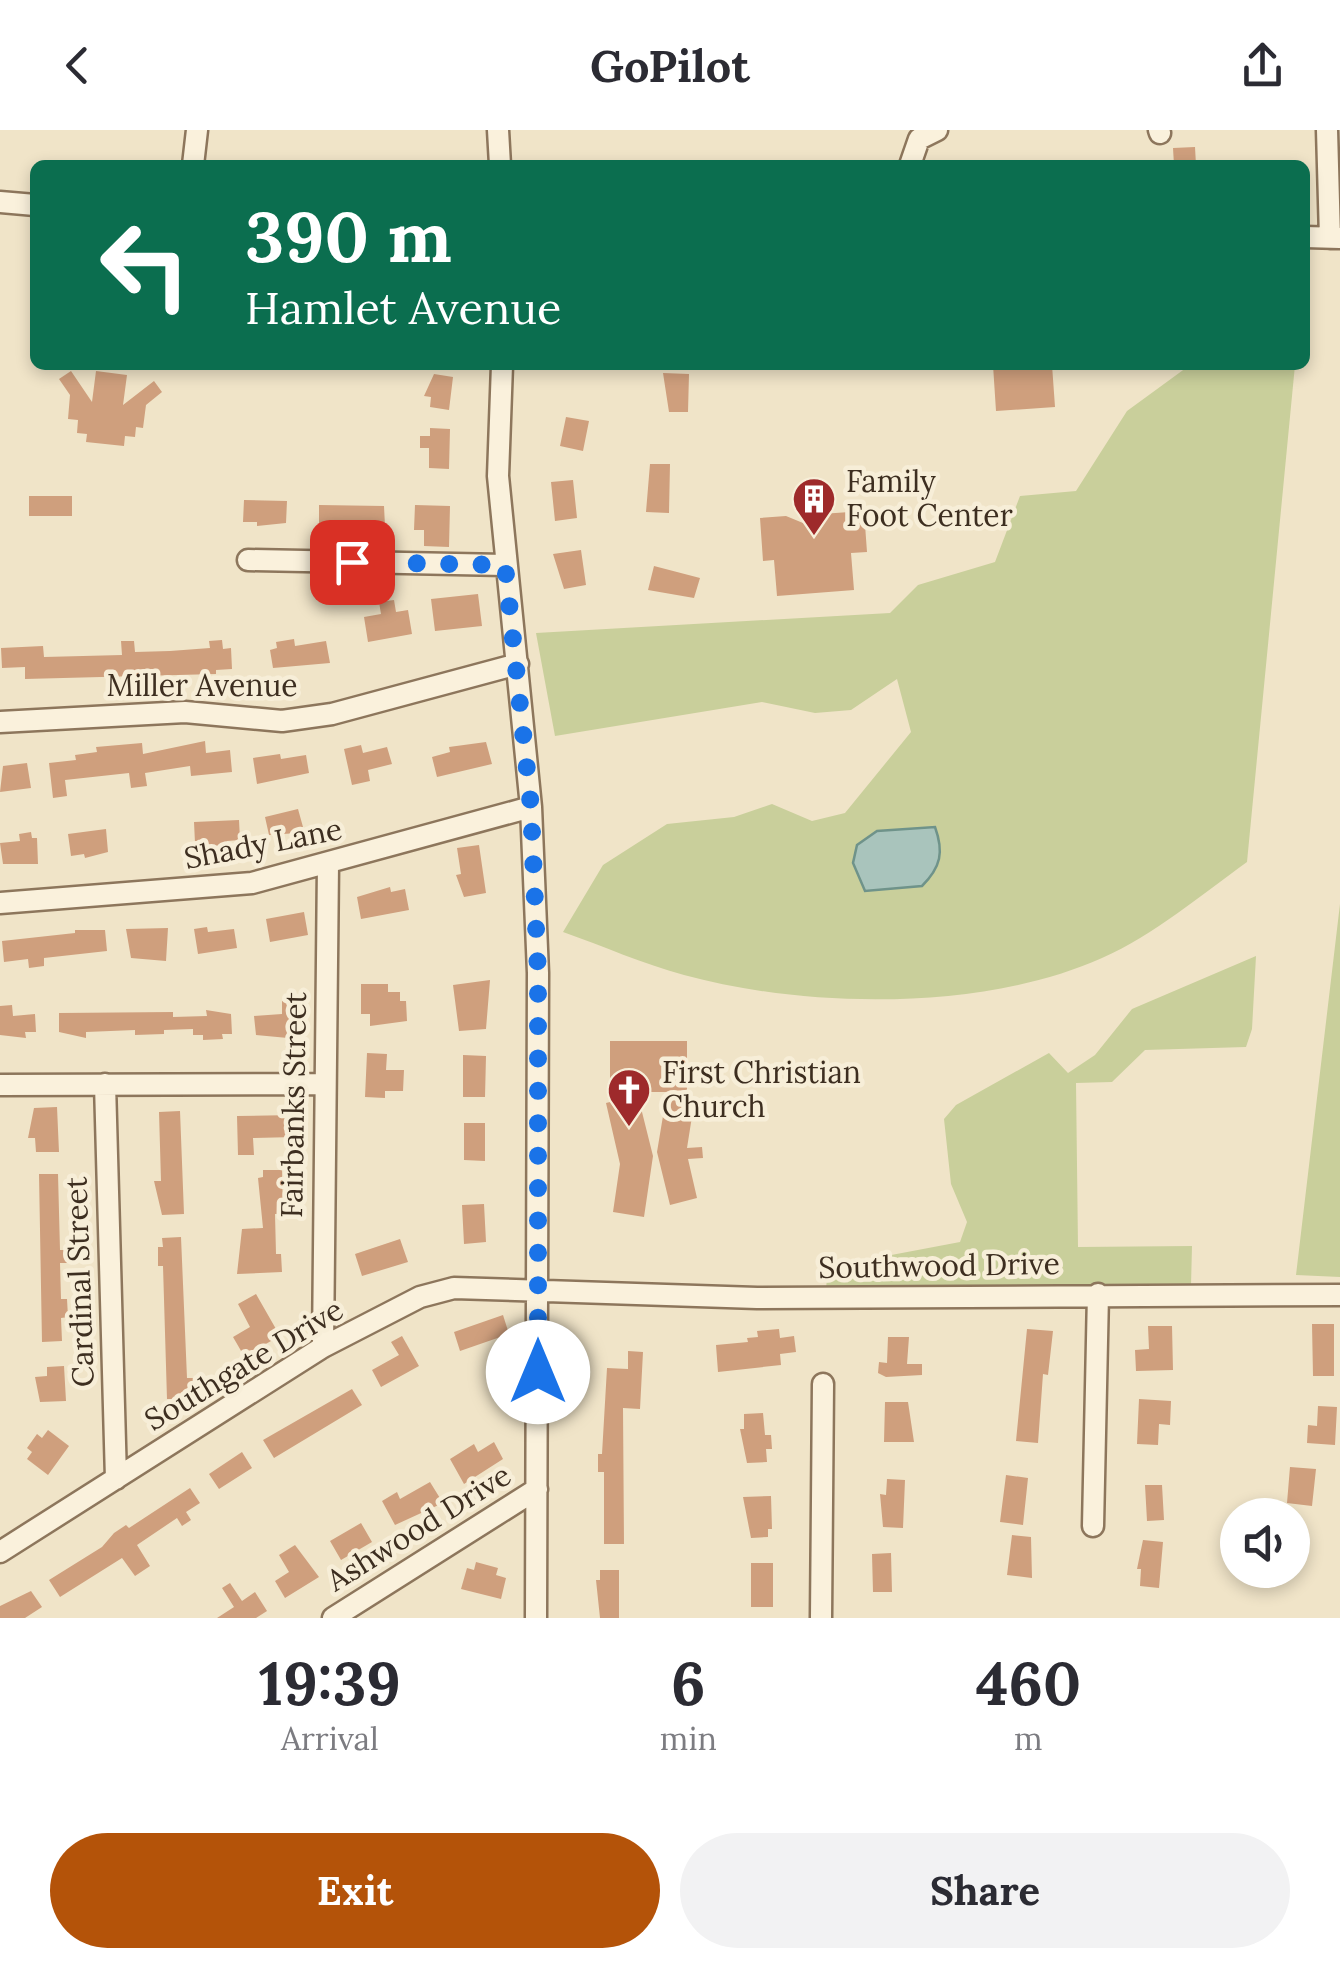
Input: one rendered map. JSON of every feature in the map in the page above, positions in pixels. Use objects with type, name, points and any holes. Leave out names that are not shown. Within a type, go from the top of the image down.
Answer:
[{"type":"street","points":[[194,160],[197,130]]},
{"type":"street","points":[[498,130],[500,160]]},
{"type":"street","points":[[912,160],[919,138],[937,130]]},
{"type":"street","points":[[1310,237],[1335,238],[1327,130]]},
{"type":"street","points":[[0,202],[30,205]]},
{"type":"street","points":[[502,370],[498,476],[531,807],[538,974],[536,1618]]},
{"type":"street","points":[[248,560],[505,565]]},
{"type":"street","name":"Miller Avenue","points":[[0,722],[185,712],[282,721],[332,714],[518,664]]},
{"type":"street","name":"Shady Lane","points":[[0,903],[202,890],[328,864],[531,807]]},
{"type":"street","name":"Fairbanks Street","points":[[324,1347],[323,1084],[328,864]]},
{"type":"street","name":"Cardinal Street","points":[[105,1084],[116,1479]]},
{"type":"street","points":[[0,1085],[323,1084]]},
{"type":"street","name":"Southgate Drive","points":[[0,1552],[324,1347],[420,1297],[454,1288],[539,1294]]},
{"type":"street","name":"Southwood Drive","points":[[539,1294],[757,1298],[1340,1295]]},
{"type":"street","points":[[1092,1526],[1098,1294]]},
{"type":"street","points":[[820,1618],[823,1384]]},
{"type":"street","name":"Ashwood Drive","points":[[333,1618],[537,1489]]},
{"type":"green space","points":[[1183,370],[1295,370],[1247,862],[1159,926],[1102,958],[1004,988],[951,996],[840,999],[733,986],[669,971],[563,932],[603,865],[667,824],[734,817],[772,804],[812,821],[845,813],[911,732],[897,679],[851,710],[815,713],[762,702],[555,736],[536,633],[890,613],[918,585],[995,562],[1020,496],[1076,491],[1127,411]]},
{"type":"green space","points":[[1340,904],[1340,1277],[1296,1275]]},
{"type":"green space","points":[[1256,956],[1252,1029],[1246,1047],[1145,1050],[1112,1082],[1076,1083],[1078,1247],[1192,1246],[1191,1286],[826,1289],[828,1267],[960,1242],[967,1222],[951,1184],[944,1119],[956,1105],[1049,1053],[1068,1073],[1095,1055],[1132,1009]]},
{"type":"water","points":[[935,827],[939,859],[922,886],[865,891],[853,863],[857,845],[877,831]]},
{"type":"building","points":[[1195,147],[1196,160],[1174,160],[1173,148]]},
{"type":"building","points":[[993,370],[1052,370],[1055,407],[996,411]]},
{"type":"building","points":[[71,371],[92,402],[96,371],[127,375],[123,405],[154,381],[162,392],[146,405],[143,428],[136,427],[135,437],[125,436],[124,446],[86,442],[87,434],[77,433],[78,420],[68,419],[70,395],[59,379]]},
{"type":"building","points":[[663,373],[689,374],[688,412],[669,412]]},
{"type":"building","points":[[434,374],[453,377],[449,410],[430,407],[431,397],[424,396]]},
{"type":"building","points":[[566,417],[589,421],[583,451],[560,446]]},
{"type":"building","points":[[430,428],[450,429],[449,469],[429,468],[429,448],[420,448],[420,436],[430,436]]},
{"type":"building","points":[[650,464],[670,464],[669,513],[646,512]]},
{"type":"building","points":[[573,480],[577,518],[555,521],[551,482]]},
{"type":"building","points":[[29,496],[72,496],[72,516],[29,516]]},
{"type":"building","points":[[244,500],[287,501],[286,523],[257,526],[257,522],[243,522]]},
{"type":"building","name":"Family Foot Center","points":[[820,503],[821,514],[864,511],[867,552],[851,553],[854,590],[777,596],[774,560],[763,561],[760,518],[786,516],[803,523],[801,504]]},
{"type":"building","points":[[319,505],[384,506],[385,526],[363,529],[363,525],[319,523]]},
{"type":"building","points":[[415,505],[450,506],[449,547],[424,546],[424,530],[414,530]]},
{"type":"building","points":[[581,550],[586,585],[564,589],[553,554]]},
{"type":"building","points":[[654,566],[700,578],[694,598],[648,590]]},
{"type":"building","points":[[478,594],[482,626],[435,631],[431,599]]},
{"type":"building","points":[[394,600],[396,612],[408,610],[412,634],[368,642],[364,617],[381,614],[379,602]]},
{"type":"building","points":[[294,639],[295,646],[326,641],[330,663],[273,668],[270,650],[277,648],[276,642]]},
{"type":"building","points":[[222,640],[223,649],[231,648],[232,669],[216,670],[216,674],[25,679],[25,667],[2,668],[1,648],[43,646],[44,657],[122,655],[121,641],[134,641],[135,652],[210,648],[209,641]]},
{"type":"building","points":[[205,741],[206,753],[230,750],[232,772],[191,776],[190,766],[145,773],[147,786],[131,788],[129,773],[65,780],[67,796],[53,798],[49,763],[76,760],[75,755],[97,752],[96,747],[142,743],[143,754]]},
{"type":"building","points":[[486,742],[492,764],[437,777],[432,757],[450,752],[449,747]]},
{"type":"building","points":[[361,745],[363,753],[387,747],[392,764],[368,770],[370,781],[352,785],[344,749]]},
{"type":"building","points":[[280,754],[281,759],[306,755],[309,773],[257,784],[253,758]]},
{"type":"building","points":[[27,763],[31,788],[0,792],[3,766]]},
{"type":"building","points":[[298,809],[303,827],[296,829],[297,833],[269,835],[265,817]]},
{"type":"building","points":[[239,820],[240,840],[227,841],[227,847],[195,843],[194,822]]},
{"type":"building","points":[[106,829],[108,852],[85,858],[84,854],[71,856],[68,834]]},
{"type":"building","points":[[31,832],[32,838],[37,838],[38,864],[3,864],[0,843],[20,841],[19,834]]},
{"type":"building","points":[[479,845],[486,893],[464,897],[456,875],[461,874],[457,848]]},
{"type":"building","points":[[390,887],[391,892],[405,889],[409,910],[361,919],[357,897]]},
{"type":"building","points":[[304,912],[308,935],[270,942],[266,919]]},
{"type":"building","points":[[207,927],[208,932],[234,929],[237,948],[198,954],[194,929]]},
{"type":"building","points":[[168,928],[166,961],[131,958],[126,929]]},
{"type":"building","points":[[75,930],[105,930],[107,951],[44,958],[44,966],[29,968],[28,959],[4,962],[2,941]]},
{"type":"building","points":[[490,980],[486,1029],[459,1031],[453,985]]},
{"type":"building","points":[[361,984],[388,984],[388,992],[400,992],[400,1001],[406,1001],[407,1021],[370,1026],[370,1014],[361,1014]]},
{"type":"building","points":[[282,1001],[292,1001],[293,1014],[301,1014],[302,1031],[288,1032],[288,1038],[256,1035],[254,1016],[282,1014]]},
{"type":"building","points":[[12,1005],[13,1016],[35,1014],[36,1032],[25,1032],[26,1038],[0,1035],[0,1006]]},
{"type":"building","points":[[206,1010],[231,1014],[232,1034],[222,1034],[223,1039],[203,1040],[203,1035],[193,1035],[193,1029],[135,1035],[135,1030],[86,1032],[86,1038],[59,1032],[59,1013],[173,1012],[173,1017],[207,1016]]},
{"type":"building","name":"First Christian Church","points":[[610,1041],[687,1041],[687,1109],[693,1110],[687,1148],[702,1147],[703,1158],[688,1159],[697,1198],[670,1205],[657,1152],[667,1092],[637,1092],[653,1156],[644,1217],[613,1212],[620,1164],[606,1103],[610,1102]]},
{"type":"building","points":[[367,1053],[387,1054],[386,1070],[404,1070],[403,1091],[385,1091],[385,1098],[365,1097]]},
{"type":"building","points":[[463,1055],[486,1056],[485,1097],[463,1097]]},
{"type":"building","points":[[57,1107],[59,1152],[36,1152],[35,1138],[28,1138],[34,1108]]},
{"type":"building","points":[[180,1111],[184,1214],[162,1215],[154,1181],[161,1181],[159,1112]]},
{"type":"building","points":[[295,1115],[295,1137],[253,1138],[254,1155],[238,1155],[237,1116]]},
{"type":"building","points":[[464,1123],[485,1123],[485,1161],[464,1160]]},
{"type":"building","points":[[263,1170],[282,1170],[283,1214],[275,1214],[276,1254],[281,1254],[282,1272],[237,1274],[242,1229],[263,1228],[258,1178],[263,1177]]},
{"type":"building","points":[[39,1174],[58,1174],[60,1250],[67,1250],[67,1263],[60,1263],[61,1299],[67,1299],[68,1317],[61,1318],[62,1341],[42,1342]]},
{"type":"building","points":[[484,1204],[486,1242],[464,1244],[462,1205]]},
{"type":"building","points":[[181,1237],[187,1378],[195,1378],[196,1390],[187,1390],[187,1399],[167,1399],[163,1266],[158,1266],[158,1247],[163,1247],[162,1238]]},
{"type":"building","points":[[400,1239],[408,1262],[362,1276],[355,1254]]},
{"type":"building","points":[[256,1294],[280,1336],[244,1356],[233,1337],[250,1327],[238,1304]]},
{"type":"building","points":[[503,1315],[509,1334],[460,1351],[454,1332]]},
{"type":"building","points":[[1312,1324],[1334,1324],[1334,1376],[1313,1376]]},
{"type":"building","points":[[1148,1326],[1172,1326],[1173,1370],[1136,1371],[1135,1350],[1149,1349]]},
{"type":"building","points":[[779,1329],[780,1338],[794,1336],[796,1352],[780,1354],[781,1365],[718,1372],[716,1345],[748,1342],[747,1338],[758,1337],[757,1331]]},
{"type":"building","points":[[1027,1329],[1053,1331],[1048,1375],[1043,1374],[1038,1443],[1016,1441]]},
{"type":"building","points":[[402,1336],[419,1366],[381,1387],[372,1370],[399,1355],[391,1342]]},
{"type":"building","points":[[888,1337],[909,1337],[907,1364],[922,1364],[922,1375],[886,1377],[878,1373],[879,1362],[887,1363]]},
{"type":"building","points":[[628,1351],[643,1352],[640,1409],[623,1408],[624,1544],[604,1544],[604,1472],[598,1472],[598,1454],[602,1454],[607,1368],[628,1369]]},
{"type":"building","points":[[64,1366],[66,1401],[40,1402],[35,1377],[47,1376],[47,1367]]},
{"type":"building","points":[[352,1389],[362,1405],[274,1458],[263,1440]]},
{"type":"building","points":[[1139,1399],[1171,1401],[1170,1425],[1159,1424],[1158,1445],[1137,1444]]},
{"type":"building","points":[[885,1402],[908,1402],[914,1442],[884,1442]]},
{"type":"building","points":[[1318,1406],[1337,1407],[1335,1445],[1307,1443],[1308,1425],[1317,1426]]},
{"type":"building","points":[[763,1413],[765,1435],[771,1435],[772,1449],[766,1449],[767,1462],[747,1463],[740,1429],[744,1429],[744,1414]]},
{"type":"building","points":[[48,1430],[69,1446],[48,1475],[27,1459],[32,1452],[27,1448],[37,1434],[42,1438]]},
{"type":"building","points":[[494,1442],[503,1459],[464,1484],[450,1459],[474,1444],[478,1452]]},
{"type":"building","points":[[242,1452],[252,1468],[219,1489],[209,1474]]},
{"type":"building","points":[[1290,1467],[1316,1469],[1312,1506],[1310,1498],[1287,1498]]},
{"type":"building","points":[[1006,1475],[1028,1478],[1023,1525],[1000,1522]]},
{"type":"building","points":[[887,1479],[905,1480],[903,1528],[883,1527],[880,1494],[886,1495]]},
{"type":"building","points":[[430,1482],[443,1503],[395,1525],[382,1501],[397,1492],[400,1499]]},
{"type":"building","points":[[1145,1485],[1162,1485],[1164,1520],[1147,1521]]},
{"type":"building","points":[[190,1488],[200,1503],[186,1512],[191,1520],[182,1526],[177,1518],[137,1545],[150,1566],[135,1576],[122,1558],[60,1597],[49,1580],[102,1547],[126,1525],[129,1528]]},
{"type":"building","points":[[771,1496],[772,1529],[768,1529],[768,1537],[751,1538],[743,1497]]},
{"type":"building","points":[[361,1523],[372,1542],[341,1560],[330,1541]]},
{"type":"building","points":[[1012,1535],[1031,1537],[1032,1578],[1007,1575]]},
{"type":"building","points":[[1143,1540],[1163,1542],[1159,1588],[1140,1586],[1141,1569],[1137,1569]]},
{"type":"building","points":[[295,1545],[319,1577],[285,1598],[275,1581],[289,1572],[279,1555]]},
{"type":"building","points":[[891,1553],[892,1592],[873,1592],[872,1554]]},
{"type":"building","points":[[476,1562],[498,1568],[496,1575],[506,1578],[501,1599],[461,1589],[467,1568],[474,1570]]},
{"type":"building","points":[[751,1563],[773,1563],[773,1607],[751,1607]]},
{"type":"building","points":[[600,1570],[619,1570],[619,1618],[600,1618],[596,1580],[600,1580]]},
{"type":"building","points":[[230,1583],[242,1601],[255,1592],[267,1611],[256,1618],[217,1618],[234,1607],[222,1588]]},
{"type":"building","points":[[31,1591],[42,1607],[25,1618],[0,1618],[0,1606]]},
{"type":"place","name":"Family Foot Center","points":[[814,537]]},
{"type":"place","name":"First Christian Church","points":[[629,1128]]},
{"type":"route","points":[[352,562],[505,565],[531,807],[538,974],[538,1372]]}]
